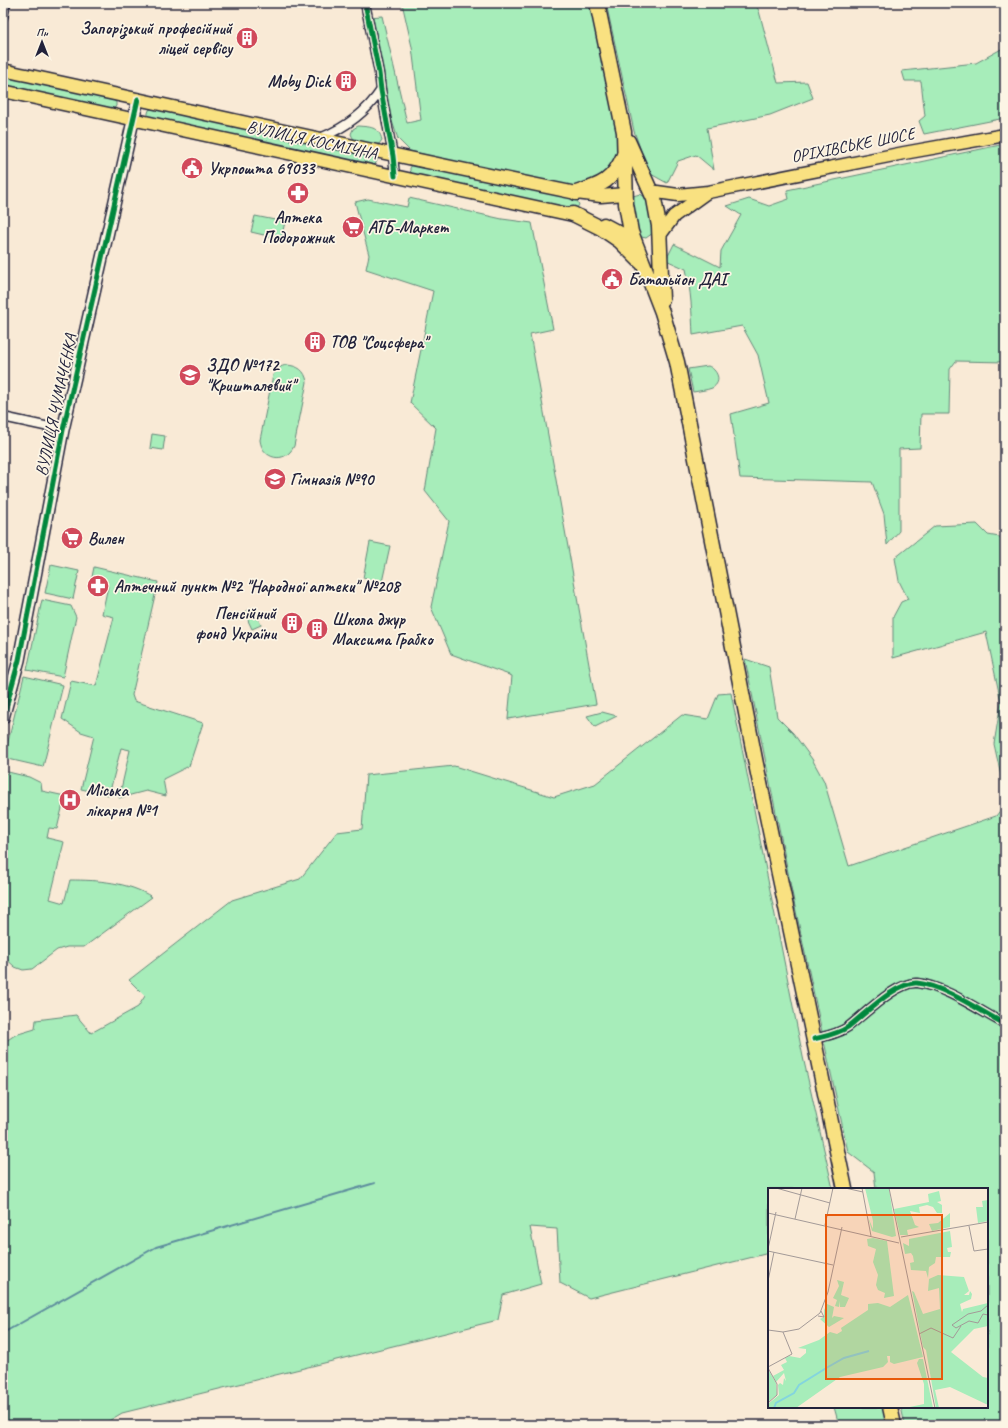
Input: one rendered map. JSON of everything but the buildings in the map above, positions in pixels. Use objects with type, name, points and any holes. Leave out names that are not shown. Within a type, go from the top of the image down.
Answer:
[{"type":"highway","points":[[597,3],[624,132],[625,194],[631,232],[646,267],[662,312],[677,362],[756,764],[845,1188]]},
{"type":"highway","points":[[624,132],[654,199],[660,235],[662,312]]},
{"type":"highway","points":[[576,194],[597,187],[610,178],[619,167],[625,152]]},
{"type":"highway","points":[[625,194],[637,189],[650,191]]},
{"type":"highway","points":[[573,214],[601,228],[620,241],[646,267]]},
{"type":"highway","points":[[634,240],[648,243],[654,241],[660,235]]},
{"type":"highway","points":[[890,1408],[894,1425]]},
{"type":"main road","name":"ВУЛИЦЯ КОСМІЧНА","points":[[3,70],[320,138],[393,156],[576,194],[601,196],[625,194]]},
{"type":"main road","name":"ВУЛИЦЯ КОСМІЧНА","points":[[3,91],[573,214],[601,222],[634,240]]},
{"type":"main road","name":"ОРІХІВСЬКЕ ШОСЕ","points":[[650,191],[678,195],[708,192],[904,153],[1005,135]]},
{"type":"main road","name":"ОРІХІВСЬКЕ ШОСЕ","points":[[660,235],[674,216],[708,192]]},
{"type":"street","points":[[3,17],[6,3]]},
{"type":"street","points":[[365,3],[379,73],[395,176]]},
{"type":"street","points":[[320,138],[343,128],[359,116],[375,99],[381,90]]},
{"type":"street","name":"ВУЛИЦЯ ЧУМАЧЕНКА","points":[[3,718],[19,660],[63,430],[138,99]]},
{"type":"street","points":[[3,417],[63,430]]},
{"type":"street","points":[[814,1039],[833,1035],[848,1027],[889,994],[902,987],[915,983],[932,987],[947,993],[1005,1024]]},
{"type":"green space","points":[[402,3],[594,3],[621,149],[607,178],[572,190],[410,151],[398,139],[384,97],[368,17],[382,16],[407,123],[421,120],[412,47]]},
{"type":"green space","points":[[606,3],[755,3],[759,11],[778,83],[807,82],[813,98],[770,115],[707,128],[714,170],[696,155],[678,161],[667,183],[649,173],[634,131]]},
{"type":"green space","points":[[1005,47],[1005,118],[924,134],[919,121],[925,116],[921,81],[905,81],[902,71],[976,63]]},
{"type":"green space","points":[[9,78],[111,99],[116,102],[116,106],[113,110],[6,86],[6,82]]},
{"type":"green space","points":[[153,108],[375,156],[377,160],[375,165],[370,166],[148,117],[149,110]]},
{"type":"green space","points":[[358,126],[373,128],[379,132],[382,140],[379,144],[375,145],[367,145],[358,142],[352,137],[351,134],[353,129]]},
{"type":"green space","points":[[1005,144],[1005,362],[956,361],[950,369],[949,414],[921,414],[920,448],[899,449],[899,531],[887,545],[884,514],[872,482],[740,478],[731,414],[769,403],[758,355],[742,326],[693,335],[692,310],[686,269],[666,260],[674,244],[720,267],[721,251],[741,215],[727,206],[749,199],[769,206],[789,199],[787,190]]},
{"type":"green space","points":[[412,165],[571,198],[577,200],[579,205],[576,209],[570,209],[413,174],[410,171]]},
{"type":"green space","points":[[640,194],[644,196],[649,204],[654,228],[653,233],[646,238],[637,236],[631,198]]},
{"type":"green space","points":[[409,198],[502,219],[532,223],[553,329],[530,334],[596,704],[508,719],[512,676],[451,654],[431,607],[449,521],[425,491],[436,428],[410,403],[433,291],[366,269],[369,255],[355,202],[368,199],[407,207]]},
{"type":"green space","points":[[255,216],[285,222],[281,239],[251,232]]},
{"type":"green space","points":[[287,365],[300,369],[305,374],[307,382],[294,446],[285,456],[274,457],[265,452],[260,440],[273,375],[279,368]]},
{"type":"green space","points":[[708,366],[714,370],[718,376],[717,382],[712,388],[693,392],[688,369]]},
{"type":"green space","points":[[152,434],[165,436],[163,450],[150,448]]},
{"type":"green space","points":[[977,524],[988,535],[1005,538],[1005,794],[994,744],[1001,702],[986,632],[893,658],[893,617],[901,602],[908,599],[899,581],[895,558],[935,526]]},
{"type":"green space","points":[[370,542],[390,546],[382,582],[363,578]]},
{"type":"green space","points":[[51,565],[79,571],[73,599],[45,593]]},
{"type":"green space","points":[[94,567],[158,582],[132,695],[134,701],[203,723],[189,766],[163,779],[166,796],[146,791],[119,798],[130,750],[121,748],[109,795],[81,789],[94,736],[81,732],[62,719],[71,681],[96,686],[114,617],[102,614],[108,586],[91,582]]},
{"type":"green space","points":[[42,600],[71,606],[76,617],[63,677],[27,670]]},
{"type":"green space","points":[[253,608],[261,625],[252,629],[244,612]]},
{"type":"green space","points":[[745,659],[769,667],[777,717],[793,733],[812,759],[824,781],[849,866],[996,816],[1005,804],[1005,1425],[905,1425],[901,1408],[988,1408],[988,1188],[876,1188],[874,1172],[848,1152],[794,902]]},
{"type":"green space","points":[[24,676],[63,685],[43,767],[4,758]]},
{"type":"green space","points":[[731,693],[803,1057],[833,1188],[768,1188],[768,1253],[589,1298],[560,1283],[557,1229],[530,1227],[541,1284],[503,1295],[498,1320],[122,1413],[102,1425],[3,1425],[3,1043],[15,1035],[35,1029],[36,1020],[76,1015],[91,1033],[138,1007],[145,996],[129,980],[232,900],[300,879],[337,832],[362,829],[366,775],[454,766],[554,797],[595,784],[682,715],[708,719],[718,694]]},
{"type":"green space","points":[[602,712],[617,716],[595,727],[587,716]]},
{"type":"green space","points":[[8,772],[29,777],[41,783],[42,791],[65,796],[57,829],[49,828],[47,838],[64,842],[50,899],[64,903],[70,880],[123,885],[152,897],[84,947],[67,947],[57,950],[32,969],[23,970],[15,967],[3,956],[3,776]]},
{"type":"green space","points":[[834,1408],[884,1408],[888,1425],[839,1425]]},
{"type":"waterway","points":[[3,1333],[156,1247],[375,1183]]},
{"type":"cycle path","points":[[365,3],[379,73],[395,176]]},
{"type":"cycle path","points":[[3,718],[19,660],[63,430],[138,99]]},
{"type":"cycle path","points":[[814,1039],[832,1034],[848,1027],[881,1000],[900,987],[917,983],[928,985],[951,994],[1005,1024]]},
{"type":"place","name":"Запорізький професійний ліцей сервісу","points":[[247,38]]},
{"type":"place","name":"Moby Dick","points":[[346,81]]},
{"type":"place","name":"Укрпошта 69033","points":[[192,168]]},
{"type":"place","name":"Аптека Подорожник","points":[[298,193]]},
{"type":"place","name":"АТБ-Маркет","points":[[353,227]]},
{"type":"place","name":"Батальйон ДАI","points":[[612,279]]},
{"type":"place","name":"ТОВ \"Соцсфера\"","points":[[315,342]]},
{"type":"place","name":"ЗДО №172 \"Кришталевий\"","points":[[190,375]]},
{"type":"place","name":"Гімназія №90","points":[[275,479]]},
{"type":"place","name":"Вилен","points":[[72,538]]},
{"type":"place","name":"Аптечний пункт №2 \"Народної аптеки\" №208","points":[[98,586]]},
{"type":"place","name":"Пенсійний фонд України","points":[[292,623]]},
{"type":"place","name":"Школа джур Максима Грабко","points":[[317,629]]},
{"type":"place","name":"Міська лікарня №1","points":[[70,800]]}]
